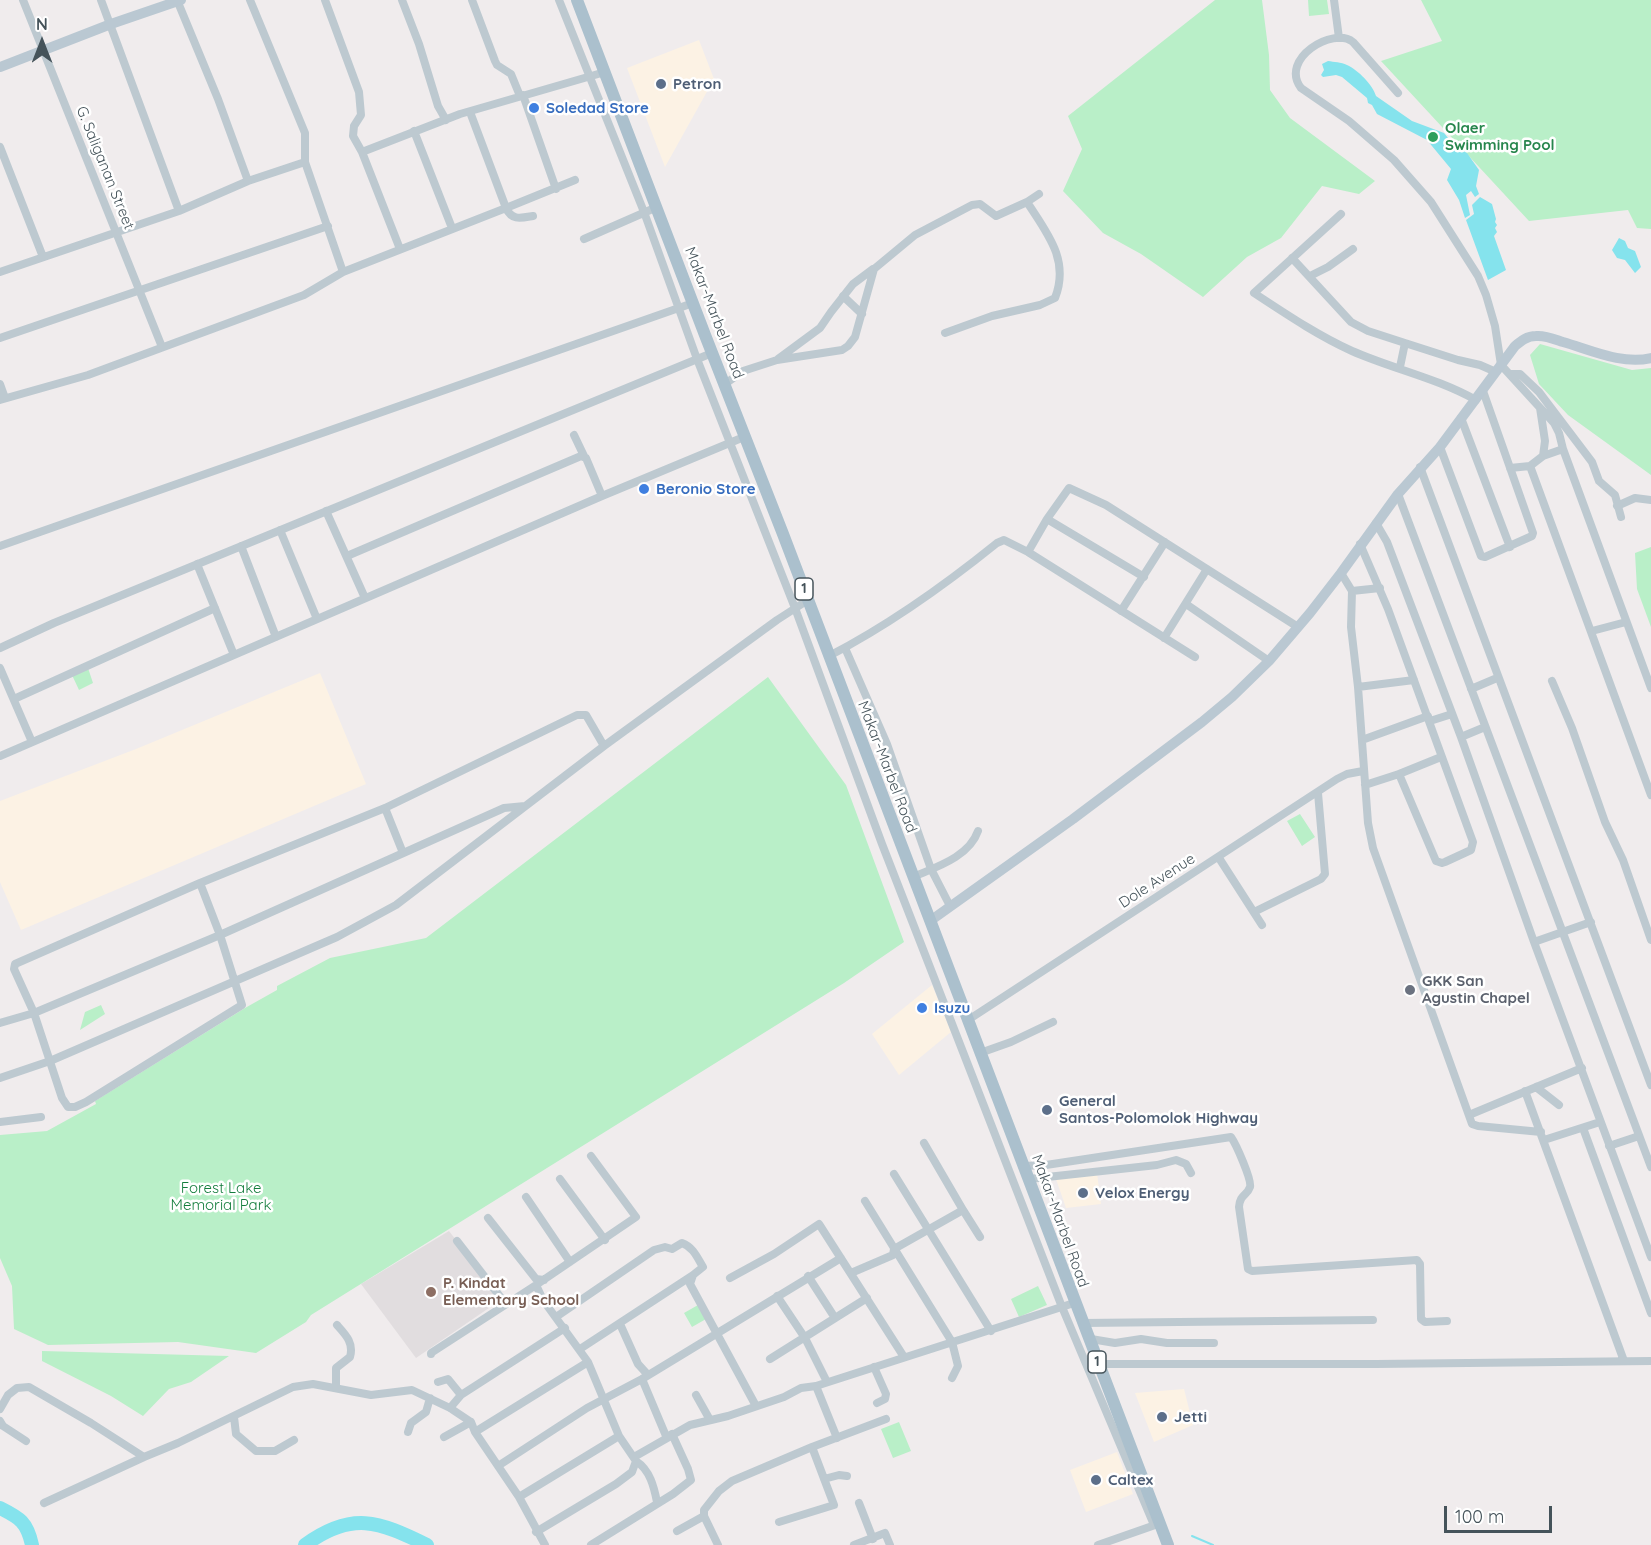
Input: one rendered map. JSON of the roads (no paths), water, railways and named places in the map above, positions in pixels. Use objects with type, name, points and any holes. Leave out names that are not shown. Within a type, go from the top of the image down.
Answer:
[{"type":"main road","points":[[0,68],[178,0]]},
{"type":"main road","name":"Makar-Marbel Road","points":[[578,0],[1029,1179],[1157,1524],[1168,1545]]},
{"type":"main road","points":[[930,921],[1073,819],[1202,722],[1269,661],[1341,573],[1398,494],[1440,447],[1520,342],[1535,336],[1548,337],[1612,357],[1635,360],[1651,358]]},
{"type":"street","name":"G. Saliganan Street","points":[[23,0],[162,347]]},
{"type":"street","points":[[101,0],[179,211]]},
{"type":"street","points":[[178,0],[248,181]]},
{"type":"street","points":[[250,0],[304,133],[305,162],[343,272]]},
{"type":"street","points":[[325,0],[359,92],[361,115],[353,132],[363,152],[400,249]]},
{"type":"street","points":[[402,0],[419,44],[438,106],[446,120]]},
{"type":"street","points":[[472,0],[497,65],[511,74],[522,96],[556,189]]},
{"type":"street","points":[[559,0],[644,212],[697,359],[795,608],[882,844],[1062,1307],[1157,1524],[1098,1545]]},
{"type":"street","points":[[1334,0],[1339,38]]},
{"type":"street","points":[[1398,93],[1353,42],[1345,38],[1316,46],[1301,57],[1295,70],[1298,83],[1394,160],[1431,202],[1478,276],[1486,295],[1495,326],[1498,368]]},
{"type":"street","points":[[363,152],[414,131],[470,112],[605,72]]},
{"type":"street","points":[[470,112],[506,208],[511,216],[516,218],[533,216]]},
{"type":"street","points":[[414,131],[452,228]]},
{"type":"street","points":[[0,147],[43,257]]},
{"type":"street","points":[[0,272],[179,211],[248,181],[305,162]]},
{"type":"street","points":[[0,384],[2,399],[88,375],[304,295],[343,272],[575,180]]},
{"type":"street","points":[[777,360],[820,328],[853,284],[915,235],[972,205],[980,204],[996,216],[1039,194]]},
{"type":"street","points":[[945,333],[992,316],[1040,305],[1055,298],[1060,285],[1061,272],[1055,248],[1027,202]]},
{"type":"street","points":[[584,239],[657,207]]},
{"type":"street","points":[[1341,214],[1262,285],[1262,298],[1315,332],[1353,351],[1479,395],[1510,468],[1533,532],[1530,538],[1485,557],[1481,556],[1440,447]]},
{"type":"street","points":[[0,338],[328,226]]},
{"type":"street","points":[[1310,276],[1328,267],[1353,249]]},
{"type":"street","points":[[1292,258],[1332,303],[1358,327],[1406,343],[1498,368],[1510,374],[1554,423],[1651,688]]},
{"type":"street","points":[[725,384],[742,371],[777,360],[842,350],[848,346],[855,337],[874,269]]},
{"type":"street","points":[[843,296],[862,314]]},
{"type":"street","points":[[0,546],[693,303]]},
{"type":"street","points":[[1400,367],[1406,343]]},
{"type":"street","points":[[0,648],[54,623],[712,353]]},
{"type":"street","points":[[1510,374],[1520,374],[1539,392],[1592,462],[1599,481],[1615,495],[1621,517]]},
{"type":"street","points":[[1539,408],[1545,441],[1543,456]]},
{"type":"street","points":[[1461,418],[1510,547]]},
{"type":"street","points":[[574,435],[602,496]]},
{"type":"street","points":[[0,756],[744,437]]},
{"type":"street","points":[[1510,468],[1530,466],[1543,456],[1563,448]]},
{"type":"street","points":[[347,556],[584,456]]},
{"type":"street","points":[[1530,466],[1651,795]]},
{"type":"street","points":[[1420,467],[1651,1085]]},
{"type":"street","points":[[1028,552],[1047,519],[1069,488],[1106,505],[1298,627]]},
{"type":"street","points":[[1398,494],[1639,1136],[1649,1156],[1651,1167]]},
{"type":"street","points":[[1617,506],[1635,498],[1651,500]]},
{"type":"street","points":[[326,511],[365,598]]},
{"type":"street","points":[[1047,519],[1144,577]]},
{"type":"street","points":[[1376,523],[1387,542],[1461,737],[1651,1257]]},
{"type":"street","points":[[280,530],[317,619]]},
{"type":"street","points":[[829,656],[890,622],[999,541],[1006,540],[1195,657]]},
{"type":"street","points":[[1121,611],[1165,542]]},
{"type":"street","points":[[1360,544],[1380,588],[1429,719],[1473,846],[1472,850],[1445,862],[1438,862],[1434,858],[1400,774]]},
{"type":"street","points":[[241,546],[276,637]]},
{"type":"street","points":[[197,564],[234,655]]},
{"type":"street","points":[[1164,638],[1207,569]]},
{"type":"street","points":[[1341,573],[1352,591],[1351,627],[1368,823],[1373,848],[1469,1115],[1474,1125],[1542,1136],[1583,1128],[1600,1122]]},
{"type":"street","points":[[1352,591],[1380,588]]},
{"type":"street","points":[[0,1078],[50,1061],[337,937],[381,914],[396,905],[604,746],[808,600]]},
{"type":"street","points":[[1186,604],[1269,661]]},
{"type":"street","points":[[14,699],[215,608]]},
{"type":"street","points":[[1592,631],[1626,622]]},
{"type":"street","points":[[845,648],[887,744],[931,869],[950,906]]},
{"type":"street","points":[[0,668],[32,742]]},
{"type":"street","points":[[1471,688],[1497,678]]},
{"type":"street","points":[[1358,687],[1414,680]]},
{"type":"street","points":[[1552,681],[1572,728],[1605,822],[1623,860],[1651,939]]},
{"type":"street","points":[[200,883],[235,980],[242,1003],[240,1007],[80,1105],[71,1108],[65,1105],[34,1013],[14,969],[15,964],[200,883],[385,808],[582,714],[590,720],[604,746]]},
{"type":"street","points":[[1362,740],[1452,714]]},
{"type":"street","points":[[1461,737],[1485,727]]},
{"type":"street","points":[[1365,785],[1441,758]]},
{"type":"street","name":"Dole Avenue","points":[[968,1020],[1347,774],[1363,771]]},
{"type":"street","points":[[1254,912],[1321,879],[1325,874],[1318,793]]},
{"type":"street","points":[[0,1023],[34,1013],[220,935],[504,808],[525,806]]},
{"type":"street","points":[[385,808],[403,853]]},
{"type":"street","points":[[913,877],[944,863],[969,847],[978,831]]},
{"type":"street","points":[[1219,858],[1262,924]]},
{"type":"street","points":[[1534,942],[1591,921]]},
{"type":"street","points":[[980,1053],[1011,1042],[1053,1022]]},
{"type":"street","points":[[1469,1115],[1582,1068]]},
{"type":"street","points":[[1536,1087],[1559,1105]]},
{"type":"street","points":[[1525,1091],[1624,1361]]},
{"type":"street","points":[[0,1122],[41,1117]]},
{"type":"street","points":[[1583,1128],[1651,1314]]},
{"type":"street","points":[[1610,1146],[1639,1136]]},
{"type":"street","points":[[1024,1166],[1046,1165],[1231,1137],[1250,1181],[1248,1190],[1239,1199],[1248,1269],[1252,1271],[1417,1260],[1420,1264],[1421,1319],[1425,1322],[1447,1321]]},
{"type":"street","points":[[924,1143],[980,1237]]},
{"type":"street","points":[[432,1354],[430,1353],[544,1280],[636,1217],[591,1156]]},
{"type":"street","points":[[1029,1179],[1176,1161],[1186,1164],[1191,1173]]},
{"type":"street","points":[[894,1174],[991,1331]]},
{"type":"street","points":[[560,1179],[604,1240]]},
{"type":"street","points":[[526,1197],[570,1262]]},
{"type":"street","points":[[865,1202],[952,1342],[958,1366],[952,1378]]},
{"type":"street","points":[[894,1249],[963,1210]]},
{"type":"street","points":[[488,1218],[536,1279],[544,1280]]},
{"type":"street","points":[[730,1278],[774,1254],[819,1224],[903,1357]]},
{"type":"street","points":[[458,1241],[505,1303]]},
{"type":"street","points":[[556,1317],[654,1250],[672,1248],[682,1242],[690,1247],[703,1267],[580,1349]]},
{"type":"street","points":[[851,1274],[893,1255],[894,1249]]},
{"type":"street","points":[[498,1466],[602,1400],[645,1377],[841,1258]]},
{"type":"street","points":[[693,1275],[690,1284],[756,1406]]},
{"type":"street","points":[[808,1276],[835,1318]]},
{"type":"street","points":[[536,1285],[543,1300],[588,1362],[619,1436],[652,1482],[657,1502]]},
{"type":"street","points":[[777,1296],[805,1338],[827,1382]]},
{"type":"street","points":[[770,1359],[867,1298]]},
{"type":"street","points":[[635,1459],[669,1435],[690,1425],[756,1406],[784,1397],[801,1388],[816,1386],[1074,1303]]},
{"type":"street","points":[[1082,1323],[1373,1320]]},
{"type":"street","points":[[591,1545],[657,1502],[674,1494],[691,1480],[620,1324]]},
{"type":"street","points":[[336,1388],[336,1368],[350,1357],[351,1347],[350,1341],[337,1325]]},
{"type":"street","points":[[450,1408],[461,1395],[565,1328]]},
{"type":"street","points":[[1087,1336],[1091,1339],[1115,1343],[1141,1339],[1167,1343],[1214,1343]]},
{"type":"street","points":[[1098,1364],[1651,1361]]},
{"type":"street","points":[[475,1432],[588,1362]]},
{"type":"street","points":[[874,1367],[886,1398],[877,1403]]},
{"type":"street","points":[[438,1382],[448,1379],[461,1395]]},
{"type":"street","points":[[44,1503],[234,1417],[293,1387],[313,1384],[372,1395],[412,1390],[450,1408],[471,1422],[475,1432],[519,1497],[544,1545]]},
{"type":"street","points":[[816,1386],[837,1438]]},
{"type":"street","points":[[0,1409],[8,1395],[16,1388],[29,1387],[144,1457]]},
{"type":"street","points":[[696,1395],[710,1420]]},
{"type":"street","points":[[408,1432],[411,1423],[426,1412],[430,1398]]},
{"type":"street","points":[[234,1417],[236,1434],[256,1451],[275,1451],[294,1440]]},
{"type":"street","points":[[718,1545],[704,1516],[704,1510],[714,1496],[732,1482],[812,1447],[886,1419]]},
{"type":"street","points":[[0,1421],[3,1426],[26,1441]]},
{"type":"street","points":[[444,1437],[471,1422]]},
{"type":"street","points":[[519,1497],[619,1436]]},
{"type":"street","points":[[779,1522],[834,1505],[812,1447]]},
{"type":"street","points":[[536,1532],[621,1480],[635,1468],[635,1459]]},
{"type":"street","points":[[824,1479],[839,1475],[847,1476]]},
{"type":"street","points":[[859,1503],[873,1539]]},
{"type":"street","points":[[677,1531],[704,1516]]},
{"type":"street","points":[[854,1545],[885,1533],[890,1545]]},
{"type":"water","name":"Olaer Swimming Pool","points":[[1328,61],[1351,67],[1368,83],[1376,96],[1412,121],[1444,133],[1454,145],[1467,153],[1479,170],[1476,186],[1479,194],[1475,197],[1471,191],[1466,195],[1470,215],[1465,218],[1459,200],[1447,180],[1451,169],[1427,140],[1377,114],[1372,105],[1368,103],[1367,98],[1342,77],[1336,75],[1323,77],[1321,75],[1324,70],[1322,64]]},
{"type":"water","name":"Olaer Swimming Pool","points":[[1480,197],[1492,204],[1497,225],[1495,228],[1497,232],[1494,236],[1506,270],[1488,280],[1466,220],[1474,214],[1472,205]]},
{"type":"water","points":[[1619,238],[1625,241],[1628,248],[1635,251],[1641,267],[1635,273],[1625,260],[1617,258],[1612,250]]},
{"type":"waterway","points":[[0,1508],[22,1522],[28,1531],[32,1545]]},
{"type":"waterway","points":[[305,1545],[337,1527],[365,1523],[394,1530],[427,1545]]},
{"type":"waterway","points":[[1192,1536],[1213,1545]]},
{"type":"place","name":"Petron","points":[[661,84]]},
{"type":"place","name":"Soledad Store","points":[[534,108]]},
{"type":"place","name":"Olaer Swimming Pool","points":[[1433,137]]},
{"type":"place","name":"Beronio Store","points":[[644,489]]},
{"type":"place","name":"GKK San Agustin Chapel","points":[[1410,990]]},
{"type":"place","name":"Isuzu","points":[[922,1008]]},
{"type":"place","name":"General Santos-Polomolok Highway","points":[[1047,1110]]},
{"type":"place","name":"Velox Energy","points":[[1083,1193]]},
{"type":"place","name":"P. Kindat Elementary School","points":[[431,1292]]},
{"type":"place","name":"Jetti","points":[[1162,1417]]},
{"type":"place","name":"Caltex","points":[[1096,1480]]},
{"type":"park label","name":"Forest Lake Memorial Park","points":[[221,1196]]}]
